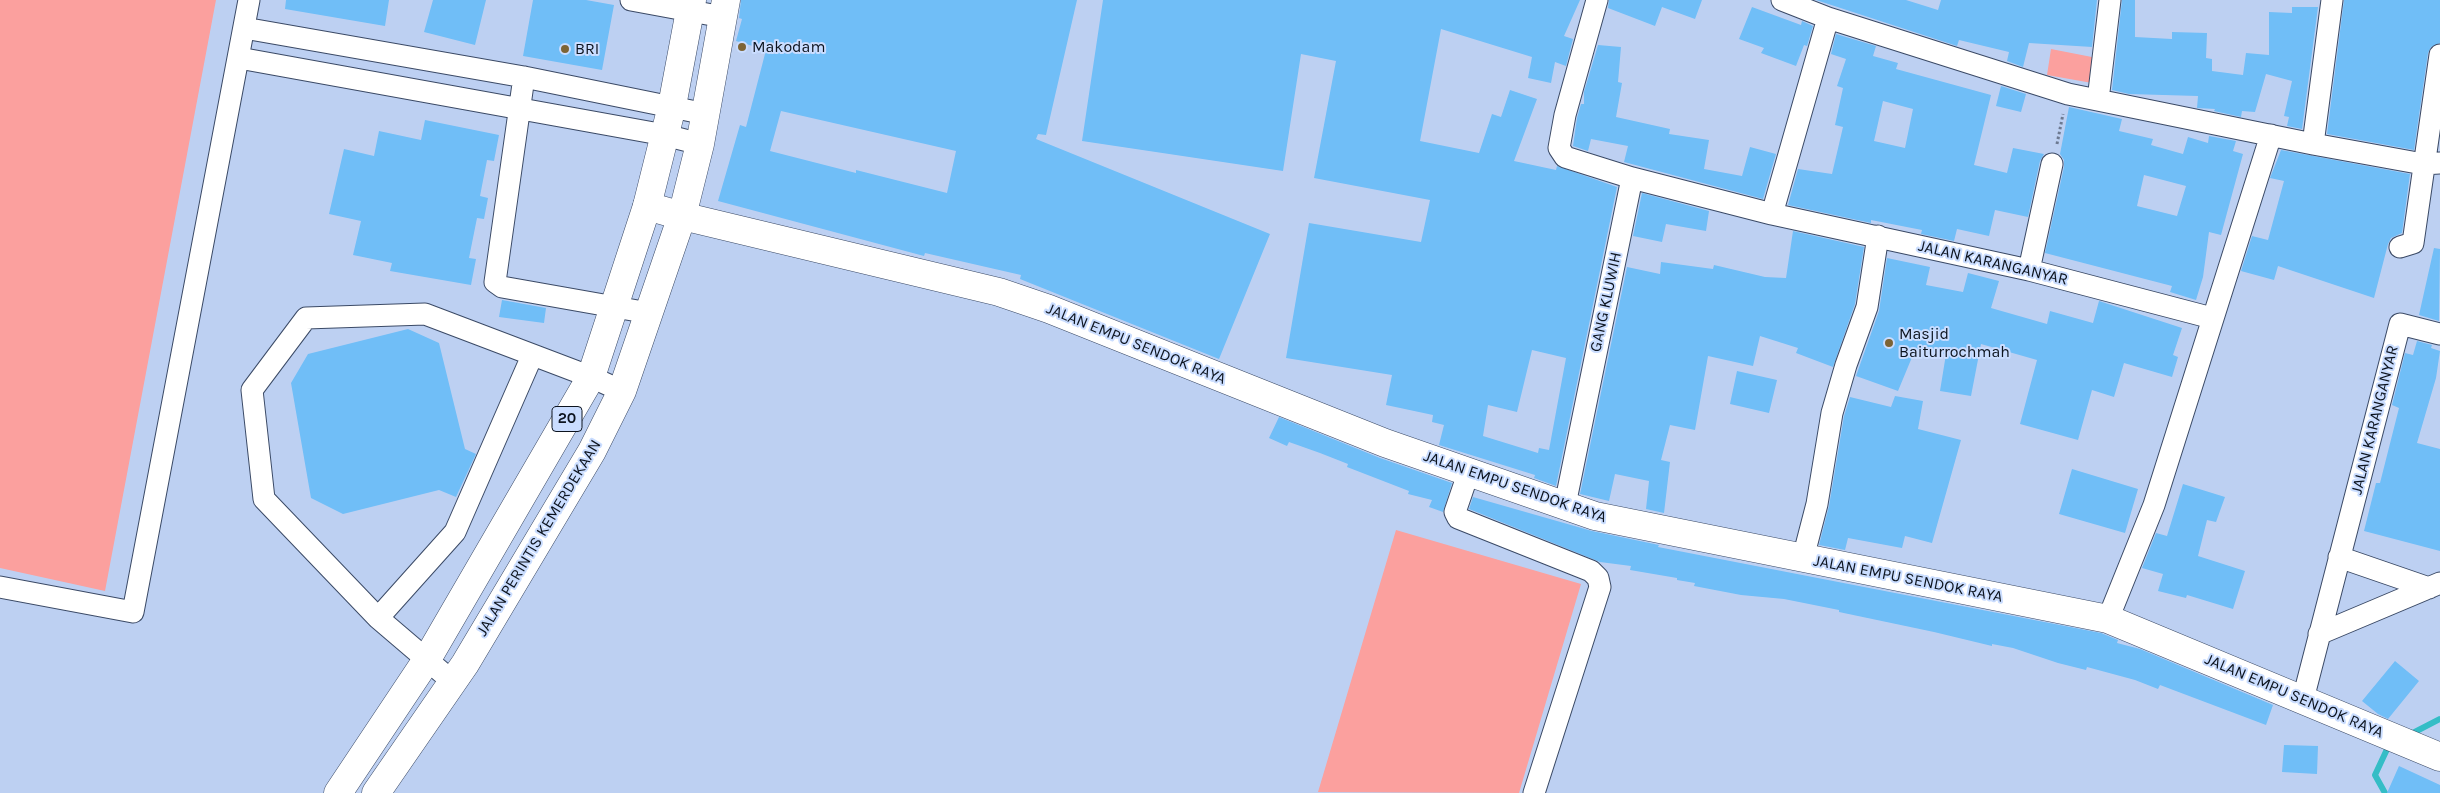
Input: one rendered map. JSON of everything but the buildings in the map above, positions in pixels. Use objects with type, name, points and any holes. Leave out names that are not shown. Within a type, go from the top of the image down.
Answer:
[{"type":"main road","name":"20","points":[[338,793],[426,661],[592,377],[647,206],[666,135],[692,6]]},
{"type":"main road","name":"JALAN PERINTIS KEMERDEKAAN","points":[[376,793],[452,682],[592,451],[622,391],[682,216],[700,144],[725,9]]},
{"type":"main road","points":[[647,206],[682,216]]},
{"type":"main road","name":"JALAN EMPU SENDOK RAYA","points":[[682,216],[1007,295],[1049,309],[1385,443],[1595,516],[2108,619],[2434,754]]},
{"type":"street","points":[[0,588],[133,612],[249,0]]},
{"type":"street","name":"JALAN PERINTIS KEMERDEKAAN","points":[[632,0],[725,9]]},
{"type":"street","points":[[1597,0],[1565,115],[1559,148],[1565,158],[1632,178]]},
{"type":"street","points":[[1782,0],[1828,18],[2068,94],[2313,144],[2432,163]]},
{"type":"street","points":[[2098,100],[2110,0]]},
{"type":"street","points":[[2313,144],[2332,0]]},
{"type":"street","points":[[1772,214],[1828,18]]},
{"type":"street","points":[[244,28],[524,77],[706,114]]},
{"type":"street","points":[[239,58],[666,135],[700,144]]},
{"type":"street","points":[[2400,247],[2413,243],[2432,163],[2440,61]]},
{"type":"street","points":[[524,77],[495,282],[502,287],[649,313]]},
{"type":"street","points":[[2108,619],[2154,505],[2271,135]]},
{"type":"street","points":[[2029,270],[2052,164]]},
{"type":"street","name":"JALAN KARANGANYAR","points":[[1632,178],[1772,214],[2029,270],[2212,318]]},
{"type":"street","name":"GANG KLUWIH","points":[[1565,505],[1632,178]]},
{"type":"street","points":[[1803,558],[1817,504],[1832,413],[1846,365],[1867,307],[1878,236]]},
{"type":"street","points":[[452,682],[378,618],[264,499],[252,390],[306,318],[425,314],[532,356],[592,377],[622,391]]},
{"type":"street","name":"JALAN KARANGANYAR","points":[[2303,699],[2400,324],[2440,334]]},
{"type":"street","points":[[378,618],[455,532],[532,356]]},
{"type":"street","points":[[1469,471],[1455,512],[1458,518],[1591,571],[1598,578],[1600,587],[1534,793]]},
{"type":"street","points":[[2339,557],[2435,585]]},
{"type":"street","points":[[2320,634],[2435,585]]},
{"type":"path","points":[[2052,164],[2068,94]]},
{"type":"shaded area","points":[[0,0],[216,0],[105,591],[0,568]]},
{"type":"shaded area","points":[[2051,49],[2097,58],[2092,83],[2047,75]]},
{"type":"shaded area","points":[[1396,530],[1581,584],[1519,793],[1318,792]]},
{"type":"waterway","points":[[2407,736],[2440,719]]},
{"type":"waterway","points":[[2385,793],[2375,775],[2391,744]]},
{"type":"place","name":"Makodam","points":[[742,47]]},
{"type":"place","name":"BRI","points":[[565,49]]},
{"type":"place","name":"Masjid Baiturrochmah","points":[[1889,343]]}]
